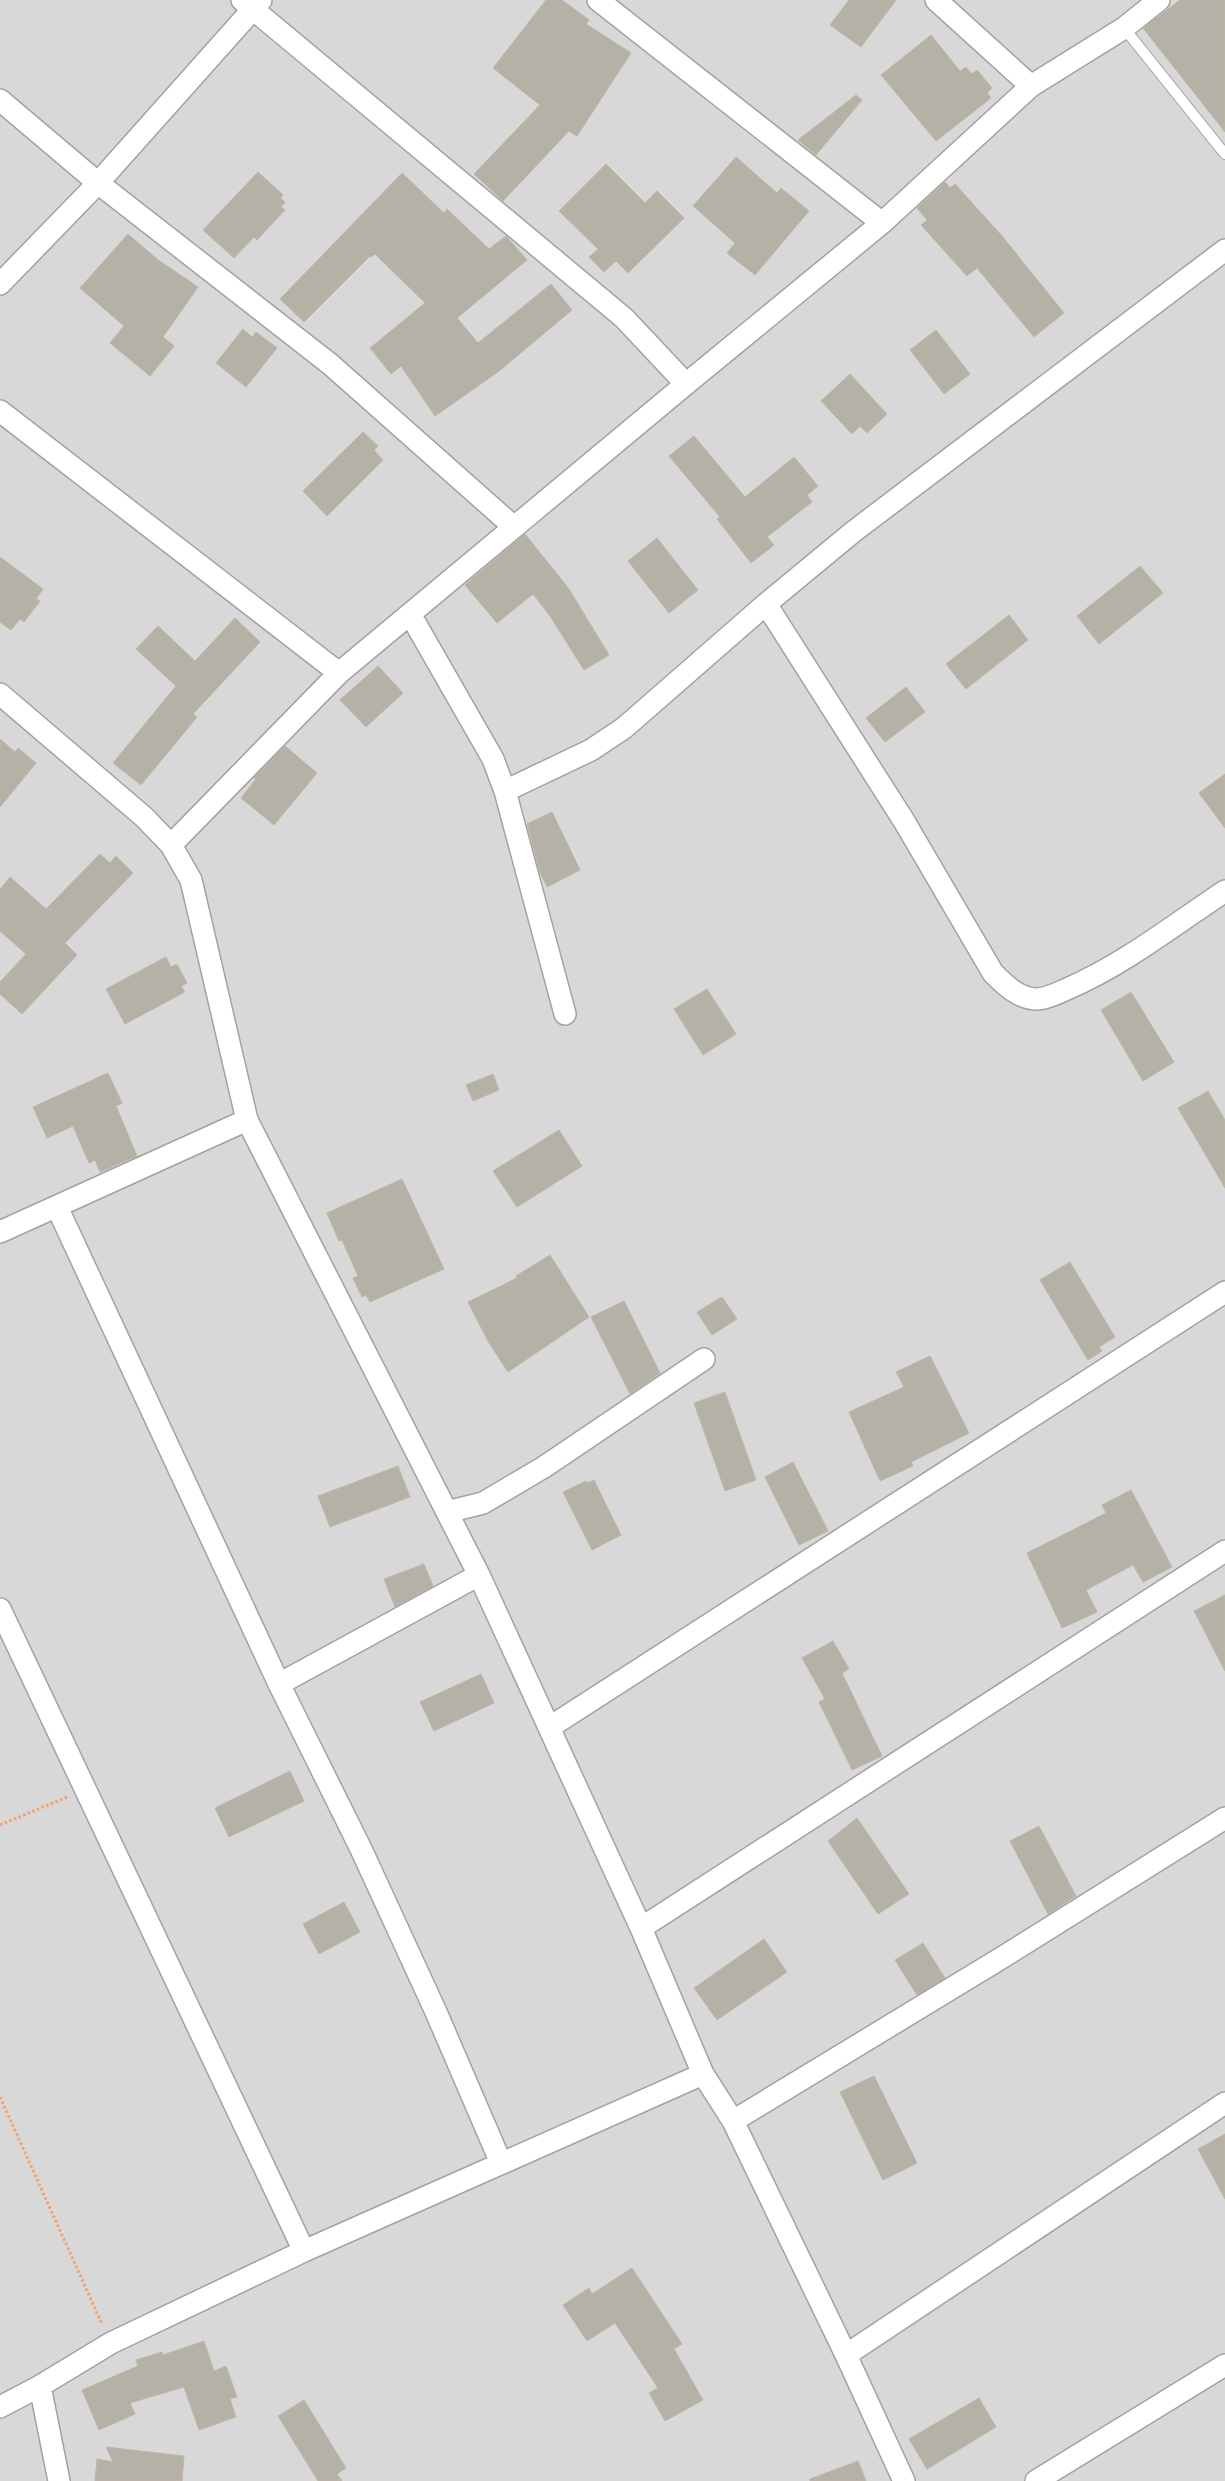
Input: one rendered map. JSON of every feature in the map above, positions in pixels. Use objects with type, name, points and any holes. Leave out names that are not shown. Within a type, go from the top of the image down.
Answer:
[{"type":"street","points":[[598,0],[882,223]]},
{"type":"street","points":[[936,0],[1031,86]]},
{"type":"street","points":[[171,845],[339,673],[882,223],[1031,86],[1124,28],[1159,0]]},
{"type":"street","points":[[0,284],[98,183],[252,3],[624,318],[686,384]]},
{"type":"street","points":[[0,100],[98,183],[330,364],[514,527]]},
{"type":"street","points":[[505,791],[591,750],[624,728],[766,604],[853,532],[1225,250]]},
{"type":"street","points":[[0,411],[339,673]]},
{"type":"street","points":[[766,604],[904,820],[993,974],[1008,988],[1023,996],[1037,999],[1048,997],[1095,977],[1225,891]]},
{"type":"street","points":[[410,614],[493,759],[505,791],[565,1014]]},
{"type":"street","points":[[0,694],[119,794],[171,845],[191,880],[247,1120],[479,1575],[641,1928],[703,2074],[733,2121],[904,2481]]},
{"type":"street","points":[[0,1232],[247,1120]]},
{"type":"street","points":[[57,1206],[279,1684],[365,1858],[436,2012],[501,2162]]},
{"type":"street","points":[[550,1727],[1225,1292]]},
{"type":"street","points":[[448,1512],[483,1503],[536,1471],[704,1359]]},
{"type":"street","points":[[641,1928],[1225,1551]]},
{"type":"street","points":[[279,1684],[479,1575]]},
{"type":"street","points":[[0,1609],[304,2251]]},
{"type":"street","points":[[733,2121],[1004,1956],[1225,1818]]},
{"type":"street","points":[[0,2407],[40,2386],[111,2343],[304,2251],[703,2074]]},
{"type":"street","points":[[846,2356],[1225,2103]]},
{"type":"street","points":[[1036,2481],[1225,2365]]},
{"type":"street","points":[[40,2386],[59,2481]]},
{"type":"lane","points":[[1124,28],[1225,154]]},
{"type":"path","points":[[0,1826],[84,1789]]},
{"type":"path","points":[[0,2097],[111,2343]]},
{"type":"shaded area","points":[[0,0],[1225,0],[1225,2481],[0,2481]]},
{"type":"building","points":[[546,0],[562,0],[589,20],[586,24],[631,53],[577,136],[569,131],[503,201],[474,174],[540,105],[493,68]]},
{"type":"building","points":[[849,0],[896,0],[861,47],[830,25]]},
{"type":"building","points":[[1180,0],[1225,0],[1225,132],[1143,28]]},
{"type":"building","points":[[931,35],[960,71],[966,67],[972,74],[977,70],[992,88],[987,93],[991,98],[936,141],[881,75]]},
{"type":"building","points":[[856,95],[862,100],[816,155],[798,140]]},
{"type":"building","points":[[736,157],[777,193],[781,188],[809,211],[755,275],[727,253],[735,243],[693,206]]},
{"type":"building","points":[[606,164],[645,203],[657,191],[684,218],[628,273],[616,261],[604,272],[589,257],[598,249],[559,211]]},
{"type":"building","points":[[258,172],[283,195],[280,198],[285,202],[281,207],[285,210],[257,240],[254,237],[234,258],[203,230]]},
{"type":"building","points":[[402,173],[444,213],[447,209],[489,249],[506,236],[527,260],[457,318],[478,343],[551,284],[572,310],[498,372],[435,416],[401,366],[391,374],[370,348],[425,303],[375,254],[370,256],[304,322],[280,299]]},
{"type":"building","points":[[945,182],[950,188],[955,184],[1002,236],[1064,313],[1034,337],[977,268],[967,276],[921,225],[927,220],[917,208]]},
{"type":"building","points":[[128,234],[157,259],[198,287],[163,337],[174,346],[150,376],[110,343],[124,326],[80,288]]},
{"type":"building","points":[[243,329],[252,337],[256,332],[277,348],[246,387],[216,363]]},
{"type":"building","points":[[936,330],[970,374],[944,394],[910,350]]},
{"type":"building","points":[[850,374],[887,414],[867,433],[860,426],[852,434],[821,401]]},
{"type":"building","points":[[363,432],[378,446],[374,450],[383,460],[327,516],[303,491]]},
{"type":"building","points":[[694,436],[745,497],[794,457],[818,486],[807,495],[812,502],[767,537],[774,545],[751,563],[717,519],[720,517],[669,456]]},
{"type":"building","points":[[525,534],[569,589],[609,655],[584,670],[550,616],[533,594],[497,623],[465,585]]},
{"type":"building","points":[[657,538],[698,590],[669,613],[628,561]]},
{"type":"building","points":[[0,557],[43,589],[36,599],[40,601],[24,622],[20,619],[11,630],[0,622]]},
{"type":"building","points":[[1140,566],[1163,593],[1099,644],[1077,616]]},
{"type":"building","points":[[1009,615],[1028,640],[966,689],[946,664]]},
{"type":"building","points":[[235,618],[260,642],[193,714],[197,717],[141,785],[113,763],[176,686],[136,649],[158,626],[195,661]]},
{"type":"building","points":[[378,666],[403,693],[366,727],[340,700]]},
{"type":"building","points":[[906,687],[925,712],[885,742],[866,718]]},
{"type":"building","points":[[0,739],[15,752],[18,748],[36,763],[0,807]]},
{"type":"building","points":[[285,746],[317,773],[274,825],[241,798],[256,779],[254,778]]},
{"type":"building","points":[[1225,774],[1225,828],[1199,793]]},
{"type":"building","points":[[552,812],[580,870],[547,887],[540,872],[527,824]]},
{"type":"building","points":[[100,854],[110,863],[116,856],[133,873],[65,943],[77,955],[22,1014],[0,994],[0,982],[26,954],[0,931],[0,889],[10,877],[46,909]]},
{"type":"building","points":[[166,957],[171,967],[177,964],[187,983],[181,986],[185,992],[125,1024],[106,989]]},
{"type":"building","points":[[707,989],[736,1034],[703,1055],[674,1009]]},
{"type":"building","points":[[1131,992],[1174,1062],[1143,1081],[1101,1010]]},
{"type":"building","points":[[108,1073],[122,1103],[116,1106],[137,1156],[100,1172],[95,1160],[89,1163],[73,1126],[47,1138],[33,1107]]},
{"type":"building","points":[[493,1074],[499,1090],[473,1101],[466,1085]]},
{"type":"building","points":[[1208,1091],[1225,1120],[1225,1188],[1178,1108]]},
{"type":"building","points":[[559,1130],[582,1166],[517,1207],[493,1171]]},
{"type":"building","points":[[402,1179],[444,1269],[370,1302],[366,1295],[362,1297],[353,1278],[358,1276],[342,1240],[339,1241],[327,1213]]},
{"type":"building","points":[[550,1255],[589,1317],[508,1372],[489,1343],[468,1302],[517,1278],[516,1276]]},
{"type":"building","points":[[1070,1262],[1115,1337],[1099,1347],[1102,1351],[1088,1360],[1040,1280]]},
{"type":"building","points":[[722,1297],[737,1319],[712,1335],[697,1312]]},
{"type":"building","points":[[624,1301],[660,1373],[630,1394],[591,1317]]},
{"type":"building","points":[[930,1356],[969,1433],[911,1462],[913,1466],[880,1481],[849,1412],[904,1387],[896,1372]]},
{"type":"building","points":[[725,1392],[756,1480],[725,1491],[694,1403]]},
{"type":"building","points":[[793,1462],[828,1531],[799,1545],[765,1477]]},
{"type":"building","points":[[398,1466],[410,1497],[330,1527],[318,1496]]},
{"type":"building","points":[[594,1480],[621,1535],[592,1550],[563,1492],[586,1481],[587,1483]]},
{"type":"building","points":[[1131,1490],[1172,1567],[1143,1582],[1133,1565],[1086,1590],[1097,1612],[1062,1628],[1027,1553],[1106,1513],[1102,1505]]},
{"type":"building","points":[[424,1564],[433,1586],[395,1607],[384,1579]]},
{"type":"building","points":[[1225,1595],[1225,1671],[1194,1611]]},
{"type":"building","points":[[833,1641],[849,1669],[842,1673],[882,1756],[852,1770],[819,1702],[825,1699],[802,1658]]},
{"type":"building","points":[[481,1674],[494,1703],[434,1731],[420,1702]]},
{"type":"building","points":[[290,1771],[304,1801],[229,1837],[215,1808]]},
{"type":"building","points":[[857,1818],[909,1894],[878,1914],[828,1841]]},
{"type":"building","points":[[1039,1826],[1076,1896],[1048,1914],[1010,1841]]},
{"type":"building","points":[[344,1902],[360,1932],[319,1954],[303,1924]]},
{"type":"building","points":[[764,1939],[787,1972],[717,2020],[694,1988]]},
{"type":"building","points":[[923,1943],[945,1978],[917,1995],[895,1960]]},
{"type":"building","points":[[874,2076],[917,2163],[883,2180],[840,2092]]},
{"type":"building","points":[[1225,2134],[1225,2199],[1198,2149]]},
{"type":"building","points":[[632,2268],[682,2344],[674,2349],[703,2400],[665,2421],[649,2393],[658,2388],[615,2323],[587,2341],[563,2305],[589,2288],[592,2294]]},
{"type":"building","points":[[204,2341],[214,2371],[226,2366],[237,2397],[230,2399],[236,2417],[199,2430],[184,2387],[130,2403],[135,2414],[99,2430],[82,2390],[138,2366],[136,2360],[162,2352],[163,2355]]},
{"type":"building","points":[[979,2398],[996,2427],[927,2469],[909,2439]]},
{"type":"building","points":[[304,2400],[346,2468],[337,2474],[342,2481],[318,2481],[278,2416]]},
{"type":"building","points":[[106,2447],[184,2456],[182,2481],[95,2481],[97,2459],[113,2462]]},
{"type":"building","points":[[858,2461],[866,2481],[810,2481],[810,2479]]}]
